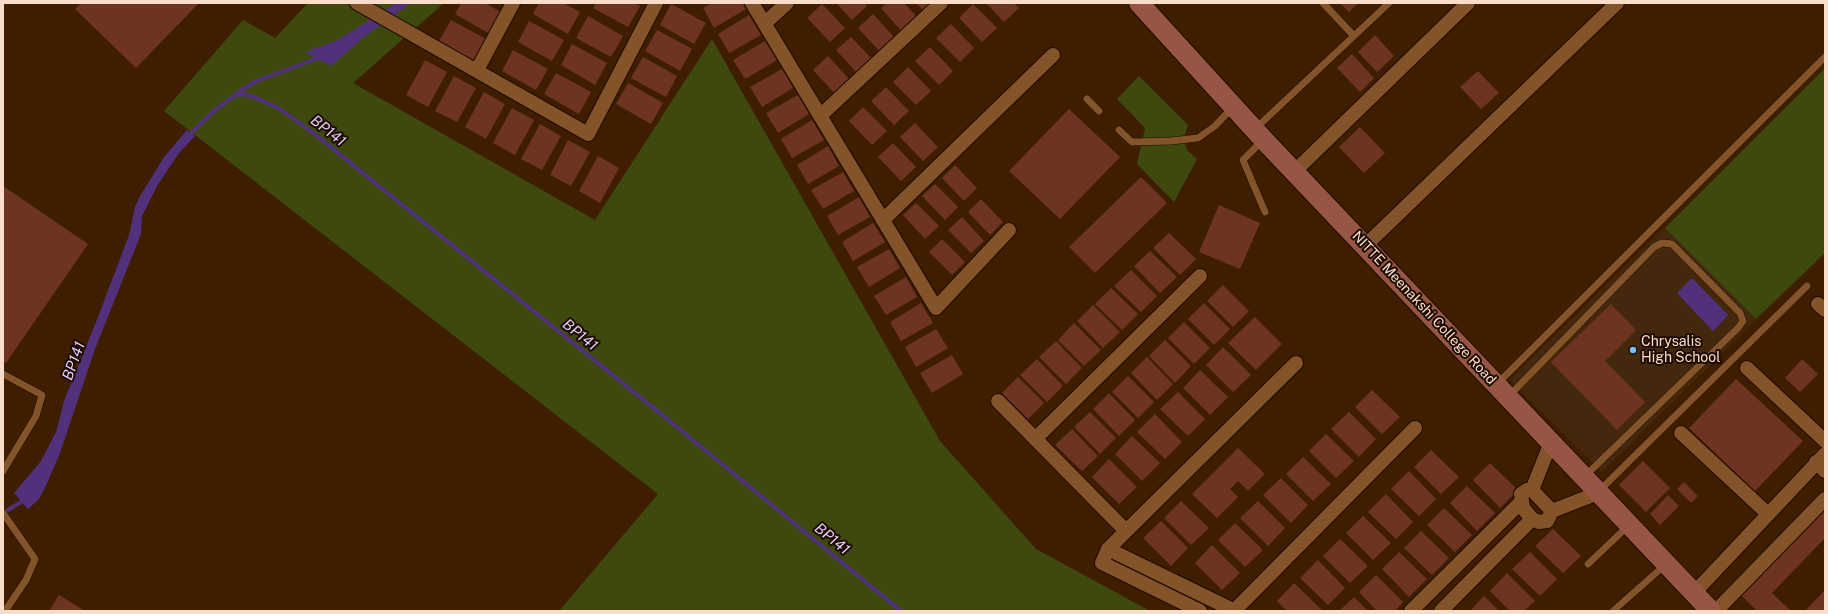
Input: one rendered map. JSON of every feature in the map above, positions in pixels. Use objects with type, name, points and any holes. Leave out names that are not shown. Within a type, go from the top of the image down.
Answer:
[{"type":"street","points":[[477,70],[514,3]]},
{"type":"street","points":[[363,6],[588,134],[656,3]]},
{"type":"street","points":[[752,3],[936,308],[1009,230]]},
{"type":"street","points":[[765,23],[787,3]]},
{"type":"street","points":[[820,116],[941,3]]},
{"type":"street","name":"NITTE Meenakshi College Road","points":[[1139,3],[1294,172],[1711,611]]},
{"type":"street","points":[[1294,172],[1468,3]]},
{"type":"street","points":[[1365,246],[1617,3]]},
{"type":"street","points":[[883,220],[1053,55]]},
{"type":"street","points":[[1035,439],[1200,276]]},
{"type":"street","points":[[1200,611],[1102,563],[1108,549],[1296,363]]},
{"type":"street","points":[[1747,368],[1825,442]]},
{"type":"street","points":[[998,401],[1126,531]]},
{"type":"street","points":[[1108,549],[1235,611],[1415,428]]},
{"type":"street","points":[[1680,433],[1768,514]]},
{"type":"street","points":[[1532,490],[1551,442]]},
{"type":"street","points":[[1694,593],[1768,514],[1822,462]]},
{"type":"street","points":[[1532,490],[1527,490],[1521,494],[1521,502],[1523,508],[1532,519],[1539,522],[1547,521],[1552,511],[1598,492]]},
{"type":"street","points":[[1532,490],[1552,511]]},
{"type":"street","points":[[1716,611],[1825,499]]},
{"type":"street","points":[[1411,611],[1521,502]]},
{"type":"street","points":[[1441,611],[1532,519]]},
{"type":"lane","points":[[1323,3],[1354,36]]},
{"type":"lane","points":[[1265,212],[1243,160],[1259,134],[1354,36],[1389,3]]},
{"type":"lane","points":[[1502,391],[1825,57]]},
{"type":"lane","points":[[1087,99],[1099,111]]},
{"type":"lane","points":[[1119,130],[1132,142],[1171,141],[1198,138],[1215,126],[1234,107]]},
{"type":"lane","points":[[1502,391],[1654,247],[1662,243],[1672,244],[1740,313],[1743,321],[1738,328],[1584,477]]},
{"type":"lane","points":[[1598,492],[1807,286]]},
{"type":"lane","points":[[3,374],[42,395],[36,416],[3,471]]},
{"type":"lane","points":[[3,513],[35,559],[26,580],[5,611]]},
{"type":"lane","points":[[1588,564],[1629,525]]},
{"type":"lane","points":[[1612,611],[1666,564]]},
{"type":"shaded area","points":[[396,3],[411,3],[364,37],[331,66],[305,52],[338,40]]},
{"type":"shaded area","points":[[187,130],[195,136],[179,153],[157,186],[142,216],[141,234],[95,349],[60,453],[39,499],[28,509],[14,493],[41,461],[56,432],[64,401],[129,235],[135,207],[140,196],[164,157]]},
{"type":"shaded area","name":"Chrysalis High School","points":[[1711,182],[1802,274],[1602,472],[1510,380]]},
{"type":"shaded area","points":[[1692,278],[1728,315],[1713,331],[1677,293]]},
{"type":"green space","points":[[308,3],[444,3],[353,83],[595,220],[712,39],[940,441],[1036,549],[1150,611],[559,611],[658,494],[164,111],[243,20],[275,38]]},
{"type":"green space","points":[[1825,68],[1825,253],[1756,319],[1665,228]]},
{"type":"green space","points":[[1139,76],[1188,125],[1184,137],[1185,143],[1187,150],[1197,159],[1174,202],[1137,164],[1145,128],[1117,99]]},
{"type":"building","points":[[81,3],[198,4],[136,68],[75,9]]},
{"type":"building","points":[[461,3],[485,3],[501,12],[490,34],[455,14]]},
{"type":"building","points":[[539,3],[563,3],[580,12],[568,34],[533,14]]},
{"type":"building","points":[[596,3],[634,3],[640,6],[628,27],[593,8]]},
{"type":"building","points":[[712,3],[742,3],[746,9],[714,28],[703,8]]},
{"type":"building","points":[[836,3],[864,3],[867,6],[852,20]]},
{"type":"building","points":[[887,3],[904,3],[919,19],[903,33],[881,8]]},
{"type":"building","points":[[916,3],[935,3],[925,12]]},
{"type":"building","points":[[986,3],[1014,3],[1019,8],[1004,22]]},
{"type":"building","points":[[1340,3],[1358,3],[1349,12]]},
{"type":"building","points":[[671,4],[706,23],[694,44],[660,25]]},
{"type":"building","points":[[822,4],[845,28],[830,42],[807,18]]},
{"type":"building","points":[[973,4],[997,28],[982,42],[959,18]]},
{"type":"building","points":[[873,14],[896,39],[881,53],[858,28]]},
{"type":"building","points":[[749,15],[761,35],[729,53],[718,34]]},
{"type":"building","points":[[588,16],[623,36],[611,57],[576,38]]},
{"type":"building","points":[[451,20],[486,39],[474,61],[439,41]]},
{"type":"building","points":[[529,21],[564,40],[552,61],[518,42]]},
{"type":"building","points":[[951,24],[974,48],[960,62],[936,38]]},
{"type":"building","points":[[657,30],[692,49],[680,71],[645,51]]},
{"type":"building","points":[[1375,35],[1394,56],[1377,72],[1358,52]]},
{"type":"building","points":[[851,37],[874,61],[859,75],[836,50]]},
{"type":"building","points":[[765,41],[777,60],[745,79],[733,60]]},
{"type":"building","points":[[572,44],[607,63],[595,85],[561,65]]},
{"type":"building","points":[[930,47],[953,71],[939,85],[915,61]]},
{"type":"building","points":[[513,50],[548,69],[536,90],[502,71]]},
{"type":"building","points":[[1352,54],[1374,78],[1360,92],[1337,68]]},
{"type":"building","points":[[828,56],[851,81],[836,95],[813,70]]},
{"type":"building","points":[[643,57],[677,76],[666,97],[631,78]]},
{"type":"building","points":[[425,60],[447,72],[428,107],[406,95]]},
{"type":"building","points":[[908,67],[931,91],[916,105],[893,82]]},
{"type":"building","points":[[782,69],[793,88],[762,107],[750,87]]},
{"type":"building","points":[[1478,71],[1499,93],[1481,109],[1460,87]]},
{"type":"building","points":[[556,73],[591,92],[579,114],[544,94]]},
{"type":"building","points":[[454,76],[476,88],[457,122],[435,111]]},
{"type":"building","points":[[628,83],[663,103],[651,124],[616,104]]},
{"type":"building","points":[[886,87],[909,111],[894,125],[871,101]]},
{"type":"building","points":[[484,92],[505,104],[486,139],[465,127]]},
{"type":"building","points":[[798,95],[809,114],[778,133],[766,113]]},
{"type":"building","points":[[863,107],[887,131],[872,145],[849,121]]},
{"type":"building","points":[[512,108],[534,120],[515,155],[493,143]]},
{"type":"building","points":[[1069,109],[1120,157],[1060,219],[1009,171]]},
{"type":"building","points":[[812,120],[824,140],[792,158],[781,139]]},
{"type":"building","points":[[915,123],[938,147],[923,161],[900,137]]},
{"type":"building","points":[[540,124],[561,136],[542,170],[521,159]]},
{"type":"building","points":[[1360,127],[1385,153],[1364,173],[1339,147]]},
{"type":"building","points":[[568,140],[590,152],[571,186],[550,175]]},
{"type":"building","points":[[893,143],[916,167],[901,181],[878,157]]},
{"type":"building","points":[[828,146],[839,166],[808,184],[797,165]]},
{"type":"building","points":[[598,156],[619,168],[600,203],[579,191]]},
{"type":"building","points":[[955,165],[977,188],[964,201],[942,178]]},
{"type":"building","points":[[843,172],[854,191],[823,209],[811,190]]},
{"type":"building","points":[[1141,177],[1167,203],[1095,273],[1069,247]]},
{"type":"building","points":[[935,184],[958,207],[945,220],[922,196]]},
{"type":"building","points":[[3,186],[88,244],[6,363],[3,361]]},
{"type":"building","points":[[859,197],[870,217],[838,235],[827,216]]},
{"type":"building","points":[[981,199],[1003,222],[990,235],[968,212]]},
{"type":"building","points":[[916,203],[939,226],[925,239],[903,215]]},
{"type":"building","points":[[1219,205],[1260,223],[1240,269],[1199,252]]},
{"type":"building","points":[[962,217],[984,241],[971,253],[948,230]]},
{"type":"building","points":[[873,223],[885,242],[853,261],[842,242]]},
{"type":"building","points":[[1169,233],[1196,259],[1180,275],[1153,248]]},
{"type":"building","points":[[942,239],[965,262],[952,275],[929,252]]},
{"type":"building","points":[[889,249],[900,268],[869,287],[857,267]]},
{"type":"building","points":[[1150,251],[1177,277],[1160,293],[1134,266]]},
{"type":"building","points":[[1131,270],[1157,296],[1141,312],[1114,286]]},
{"type":"building","points":[[906,277],[917,297],[886,315],[874,296]]},
{"type":"building","points":[[1223,285],[1249,311],[1233,327],[1207,301]]},
{"type":"building","points":[[1111,288],[1138,314],[1122,330],[1095,304]]},
{"type":"building","points":[[921,303],[933,323],[901,341],[890,322]]},
{"type":"building","points":[[1204,303],[1230,329],[1214,345],[1188,319]]},
{"type":"building","points":[[1611,304],[1636,330],[1605,361],[1645,402],[1617,430],[1551,362]]},
{"type":"building","points":[[1093,305],[1120,332],[1103,348],[1077,321]]},
{"type":"building","points":[[1255,317],[1282,344],[1256,370],[1228,343]]},
{"type":"building","points":[[1184,322],[1210,348],[1194,364],[1168,338]]},
{"type":"building","points":[[1074,323],[1101,350],[1084,366],[1058,340]]},
{"type":"building","points":[[936,329],[948,348],[916,367],[905,347]]},
{"type":"building","points":[[1165,340],[1191,366],[1175,383],[1149,356]]},
{"type":"building","points":[[1056,341],[1082,368],[1066,384],[1039,357]]},
{"type":"building","points":[[1223,347],[1251,375],[1233,392],[1206,365]]},
{"type":"building","points":[[952,355],[963,374],[932,393],[920,373]]},
{"type":"building","points":[[1147,357],[1173,384],[1157,400],[1131,373]]},
{"type":"building","points":[[1037,359],[1063,386],[1047,402],[1020,375]]},
{"type":"building","points":[[1802,359],[1818,374],[1800,392],[1785,378]]},
{"type":"building","points":[[1200,370],[1228,397],[1210,415],[1183,388]]},
{"type":"building","points":[[1128,376],[1154,402],[1138,418],[1112,392]]},
{"type":"building","points":[[1018,377],[1044,403],[1028,419],[1002,393]]},
{"type":"building","points":[[1736,379],[1803,441],[1755,491],[1689,428]]},
{"type":"building","points":[[1372,390],[1400,417],[1382,434],[1355,407]]},
{"type":"building","points":[[1178,392],[1205,419],[1188,436],[1160,409]]},
{"type":"building","points":[[1109,393],[1135,420],[1119,436],[1093,409]]},
{"type":"building","points":[[1090,412],[1116,438],[1100,454],[1074,427]]},
{"type":"building","points":[[1349,412],[1376,439],[1359,457],[1331,429]]},
{"type":"building","points":[[1155,414],[1182,442],[1165,459],[1137,432]]},
{"type":"building","points":[[1072,429],[1098,456],[1082,471],[1055,445]]},
{"type":"building","points":[[1326,434],[1354,461],[1336,478],[1309,451]]},
{"type":"building","points":[[1132,436],[1160,463],[1142,481],[1115,454]]},
{"type":"building","points":[[1238,448],[1265,474],[1248,491],[1238,481],[1230,489],[1238,497],[1217,518],[1192,494]]},
{"type":"building","points":[[1431,450],[1459,477],[1441,494],[1414,467]]},
{"type":"building","points":[[1303,457],[1331,484],[1313,501],[1286,474]]},
{"type":"building","points":[[1109,459],[1137,487],[1119,504],[1092,477]]},
{"type":"building","points":[[1643,461],[1670,488],[1646,512],[1619,485]]},
{"type":"building","points":[[1490,463],[1518,490],[1500,508],[1473,480]]},
{"type":"building","points":[[1409,471],[1436,499],[1419,516],[1391,489]]},
{"type":"building","points":[[1281,478],[1308,505],[1291,523],[1263,495]]},
{"type":"building","points":[[1684,482],[1698,496],[1691,503],[1677,489]]},
{"type":"building","points":[[1467,486],[1495,513],[1477,531],[1450,503]]},
{"type":"building","points":[[1386,494],[1413,522],[1396,539],[1368,512]]},
{"type":"building","points":[[1668,495],[1679,506],[1660,525],[1650,514]]},
{"type":"building","points":[[1181,501],[1209,528],[1191,545],[1164,518]]},
{"type":"building","points":[[1258,501],[1285,528],[1268,546],[1240,518]]},
{"type":"building","points":[[1825,504],[1825,538],[1772,593],[1791,611],[1757,611],[1739,593]]},
{"type":"building","points":[[1444,508],[1472,535],[1455,552],[1427,525]]},
{"type":"building","points":[[1363,516],[1391,543],[1373,560],[1346,533]]},
{"type":"building","points":[[1161,521],[1188,548],[1171,566],[1143,538]]},
{"type":"building","points":[[1235,523],[1263,550],[1245,567],[1218,540]]},
{"type":"building","points":[[1553,529],[1581,556],[1563,573],[1535,546]]},
{"type":"building","points":[[1421,531],[1449,558],[1432,575],[1404,548]]},
{"type":"building","points":[[1340,539],[1368,566],[1350,583],[1323,556]]},
{"type":"building","points":[[1212,545],[1240,573],[1222,590],[1195,563]]},
{"type":"building","points":[[1399,552],[1427,579],[1409,597],[1382,569]]},
{"type":"building","points":[[1530,552],[1557,579],[1540,596],[1512,569]]},
{"type":"building","points":[[1318,560],[1345,588],[1328,605],[1300,578]]},
{"type":"building","points":[[1507,573],[1535,601],[1524,611],[1510,611],[1490,591]]},
{"type":"building","points":[[1376,575],[1403,602],[1395,611],[1377,611],[1359,592]]},
{"type":"building","points":[[1294,583],[1323,611],[1287,611],[1277,601]]},
{"type":"building","points":[[1825,590],[1825,611],[1805,611]]},
{"type":"building","points":[[59,595],[85,611],[49,611]]},
{"type":"building","points":[[1484,596],[1499,611],[1470,611]]},
{"type":"building","points":[[1354,597],[1368,611],[1339,611]]},
{"type":"waterway","name":"BP141","points":[[236,94],[254,82],[321,57]]},
{"type":"waterway","name":"BP141","points":[[188,136],[215,110],[235,95],[244,94],[280,109],[317,136],[672,423],[901,611]]},
{"type":"waterway","name":"BP141","points":[[3,513],[26,499]]},
{"type":"place","name":"Chrysalis High School","points":[[1633,350]]}]
